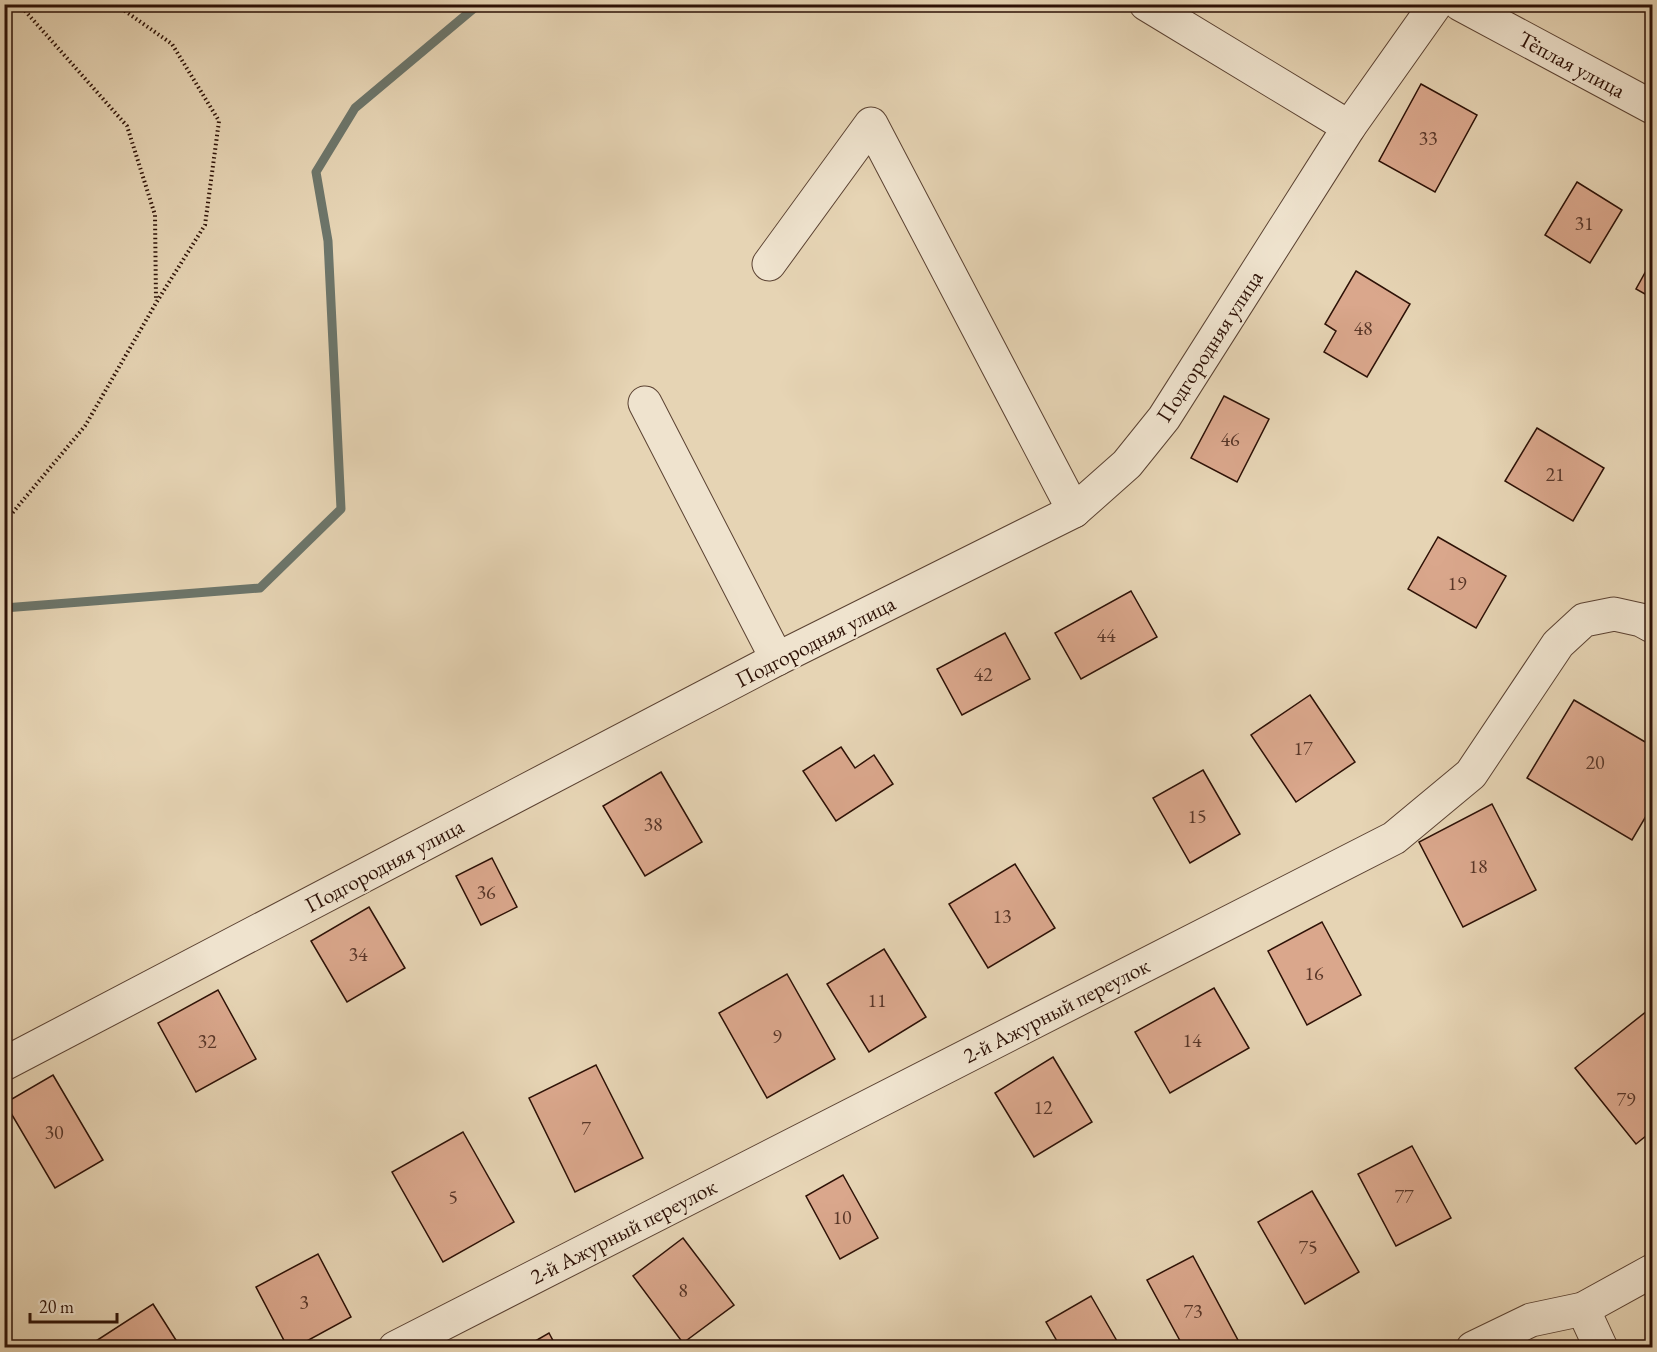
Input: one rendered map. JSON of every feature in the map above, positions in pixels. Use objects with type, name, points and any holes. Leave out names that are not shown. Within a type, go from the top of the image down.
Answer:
[{"type":"street","points":[[1146,4],[1349,127]]},
{"type":"street","name":"Подгородняя улица","points":[[4,1064],[777,659],[1074,511],[1126,464],[1164,418],[1349,127],[1436,4]]},
{"type":"street","name":"Тёплая улица","points":[[1460,4],[1653,107]]},
{"type":"street","points":[[770,264],[871,124],[1074,511]]},
{"type":"street","points":[[645,403],[777,659]]},
{"type":"street","name":"2-й Ажурный переулок","points":[[395,1347],[1394,838],[1471,774],[1558,644],[1584,621],[1614,614],[1641,620],[1653,626]]},
{"type":"street","points":[[1473,1347],[1531,1320],[1583,1309],[1653,1271]]},
{"type":"street","points":[[1583,1309],[1601,1347]]},
{"type":"path","points":[[20,4],[127,126],[155,215],[156,303]]},
{"type":"path","points":[[4,523],[85,426],[156,303],[205,225],[219,121],[172,44],[115,4]]},
{"type":"building","points":[[1421,84],[1477,115],[1435,192],[1379,161]]},
{"type":"building","points":[[1577,182],[1622,210],[1590,263],[1545,235]]},
{"type":"building","points":[[1652,260],[1652,298],[1636,289]]},
{"type":"building","points":[[1356,271],[1410,304],[1367,377],[1324,352],[1336,331],[1325,324]]},
{"type":"building","points":[[1224,396],[1269,419],[1237,482],[1191,458]]},
{"type":"building","points":[[1537,428],[1604,468],[1573,521],[1505,481]]},
{"type":"building","points":[[1438,537],[1506,576],[1476,628],[1408,589]]},
{"type":"building","points":[[1131,591],[1157,637],[1081,679],[1055,633]]},
{"type":"building","points":[[1005,633],[1030,679],[962,715],[937,669]]},
{"type":"building","points":[[1310,695],[1355,762],[1296,802],[1251,735]]},
{"type":"building","points":[[1574,700],[1652,746],[1652,806],[1632,840],[1527,778]]},
{"type":"building","points":[[841,747],[855,768],[874,755],[893,784],[836,821],[803,771]]},
{"type":"building","points":[[1203,770],[1240,834],[1190,863],[1153,798]]},
{"type":"building","points":[[661,772],[702,842],[645,876],[603,806]]},
{"type":"building","points":[[1492,804],[1536,890],[1463,927],[1419,842]]},
{"type":"building","points":[[492,858],[517,907],[481,925],[456,876]]},
{"type":"building","points":[[1015,864],[1055,928],[988,968],[949,904]]},
{"type":"building","points":[[369,907],[405,968],[347,1002],[311,941]]},
{"type":"building","points":[[1322,922],[1361,995],[1307,1025],[1268,951]]},
{"type":"building","points":[[884,949],[926,1017],[869,1052],[827,984]]},
{"type":"building","points":[[787,974],[835,1059],[767,1098],[719,1013]]},
{"type":"building","points":[[1214,988],[1249,1048],[1170,1093],[1135,1032]]},
{"type":"building","points":[[218,990],[256,1059],[196,1092],[158,1023]]},
{"type":"building","points":[[1652,1007],[1652,1131],[1636,1144],[1575,1068]]},
{"type":"building","points":[[1053,1057],[1092,1122],[1034,1157],[995,1093]]},
{"type":"building","points":[[596,1065],[643,1158],[575,1192],[529,1098]]},
{"type":"building","points":[[53,1075],[103,1160],[55,1188],[5,1103]]},
{"type":"building","points":[[463,1132],[514,1222],[443,1262],[392,1172]]},
{"type":"building","points":[[1412,1146],[1451,1218],[1396,1246],[1358,1174]]},
{"type":"building","points":[[843,1175],[878,1238],[840,1259],[806,1196]]},
{"type":"building","points":[[1312,1191],[1359,1272],[1305,1304],[1258,1222]]},
{"type":"building","points":[[683,1238],[734,1305],[683,1343],[633,1276]]},
{"type":"building","points":[[318,1254],[351,1317],[294,1348],[288,1348],[256,1287]]},
{"type":"building","points":[[1193,1256],[1239,1342],[1229,1348],[1184,1348],[1147,1280]]},
{"type":"building","points":[[1091,1296],[1121,1348],[1061,1348],[1046,1322]]},
{"type":"building","points":[[153,1304],[181,1348],[85,1348]]},
{"type":"building","points":[[549,1333],[557,1348],[523,1348]]},
{"type":"waterway","points":[[4,608],[260,588],[341,509],[328,241],[316,172],[355,108],[479,4]]}]
